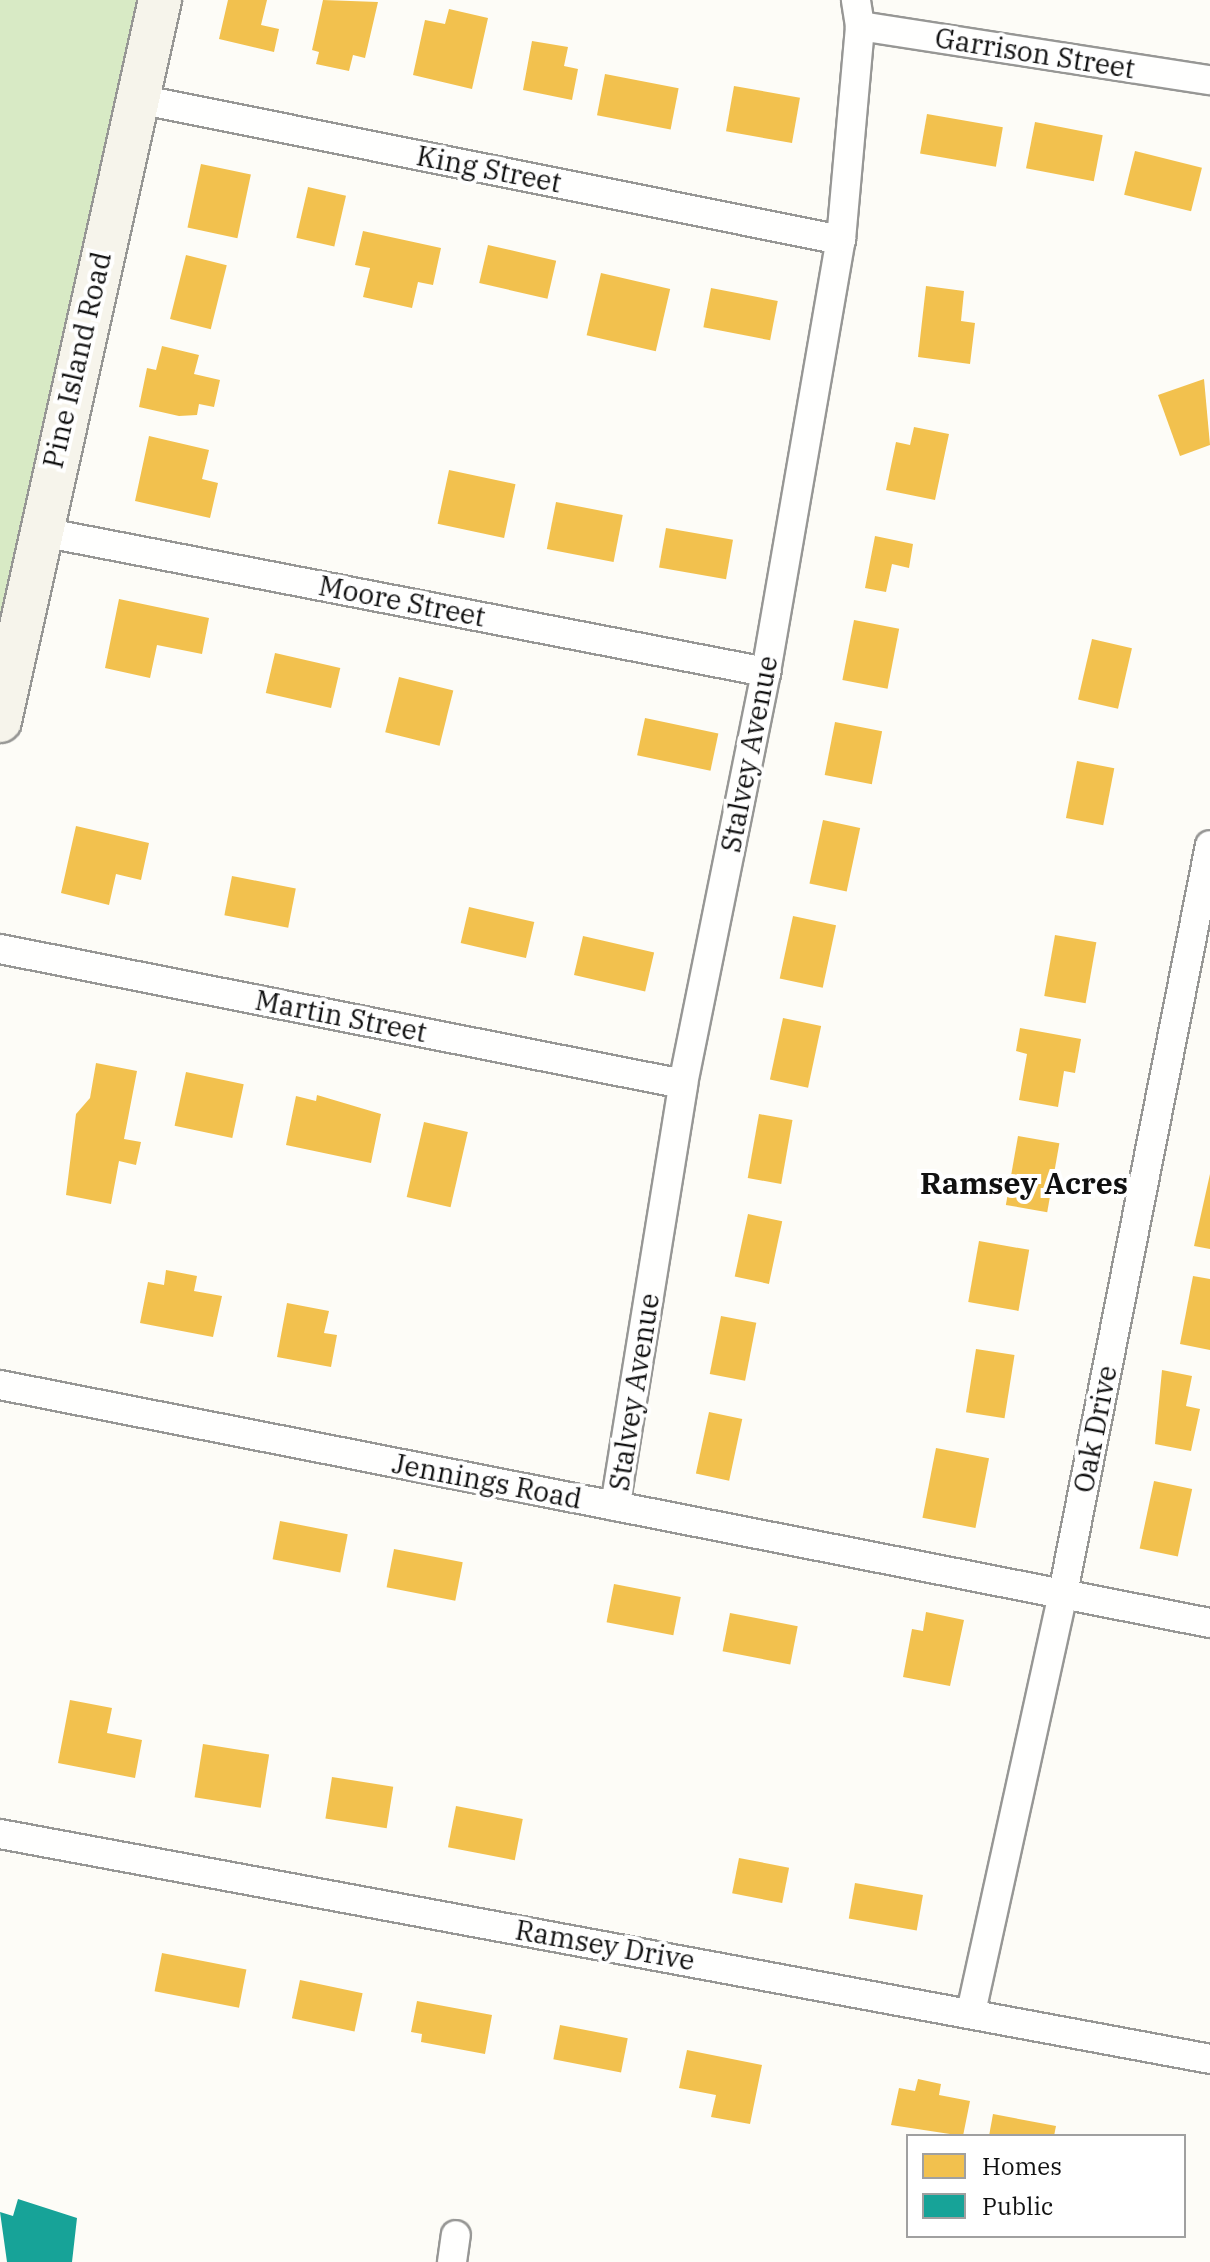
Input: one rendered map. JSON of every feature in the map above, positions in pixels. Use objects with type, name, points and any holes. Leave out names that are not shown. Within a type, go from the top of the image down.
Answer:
[{"type":"street","name":"Pine Island Road","points":[[0,721],[37,531],[160,0]]},
{"type":"street","name":"Garrison Street","points":[[858,13],[1210,80]]},
{"type":"street","name":"Stalvey Avenue","points":[[615,1506],[683,1084],[766,672],[841,240],[858,13]]},
{"type":"street","name":"King Street","points":[[138,99],[841,240]]},
{"type":"street","name":"Moore Street","points":[[37,531],[766,672]]},
{"type":"street","name":"Oak Drive","points":[[971,2012],[1063,1593],[1210,845]]},
{"type":"street","name":"Martin Street","points":[[0,949],[683,1084]]},
{"type":"street","name":"Jennings Road","points":[[0,1385],[1210,1623]]},
{"type":"street","name":"Ramsey Drive","points":[[0,1834],[971,2012],[1210,2059]]},
{"type":"green space","points":[[0,0],[160,0],[0,721]]},
{"type":"building: Homes","points":[[228,0],[267,0],[261,25],[279,29],[274,52],[219,39]]},
{"type":"building: Homes","points":[[323,0],[378,2],[365,58],[353,55],[349,71],[316,64],[319,52],[312,50]]},
{"type":"building: Homes","points":[[449,9],[488,18],[472,89],[413,75],[425,20],[445,24]]},
{"type":"building: Homes","points":[[532,41],[568,47],[564,66],[578,69],[572,100],[523,90]]},
{"type":"building: Homes","points":[[605,74],[679,88],[671,130],[597,115]]},
{"type":"building: Homes","points":[[734,86],[800,98],[792,143],[726,131]]},
{"type":"building: Homes","points":[[927,114],[1003,127],[996,167],[920,153]]},
{"type":"building: Homes","points":[[1035,122],[1103,135],[1094,181],[1026,168]]},
{"type":"building: Homes","points":[[1135,151],[1202,168],[1191,211],[1124,195]]},
{"type":"building: Homes","points":[[201,164],[251,175],[237,238],[187,228]]},
{"type":"building: Homes","points":[[308,187],[346,196],[334,246],[296,238]]},
{"type":"building: Homes","points":[[363,231],[441,248],[433,285],[418,282],[412,308],[363,297],[370,268],[355,265]]},
{"type":"building: Homes","points":[[488,245],[556,261],[547,299],[479,283]]},
{"type":"building: Homes","points":[[186,255],[227,265],[211,329],[170,319]]},
{"type":"building: Homes","points":[[601,273],[670,289],[656,351],[587,335]]},
{"type":"building: Homes","points":[[926,286],[964,291],[961,321],[975,323],[970,364],[918,357]]},
{"type":"building: Homes","points":[[711,288],[778,301],[770,340],[703,327]]},
{"type":"building: Homes","points":[[162,346],[199,355],[194,374],[220,380],[214,407],[199,404],[197,415],[179,416],[139,407],[147,368],[156,370]]},
{"type":"building: Homes","points":[[1204,379],[1210,445],[1180,456],[1158,395]]},
{"type":"building: Homes","points":[[914,427],[949,434],[935,500],[886,490],[896,442],[910,445]]},
{"type":"building: Homes","points":[[149,436],[209,450],[202,479],[218,483],[210,518],[135,501]]},
{"type":"building: Homes","points":[[449,470],[516,484],[504,538],[438,524]]},
{"type":"building: Homes","points":[[556,502],[623,515],[614,562],[547,549]]},
{"type":"building: Homes","points":[[666,528],[733,540],[726,579],[659,567]]},
{"type":"building: Homes","points":[[875,536],[913,544],[909,568],[892,564],[886,592],[865,588]]},
{"type":"building: Homes","points":[[119,599],[209,618],[202,654],[157,645],[150,678],[105,668]]},
{"type":"building: Homes","points":[[854,620],[899,629],[888,689],[842,680]]},
{"type":"building: Homes","points":[[1092,639],[1132,648],[1118,709],[1078,699]]},
{"type":"building: Homes","points":[[275,653],[340,668],[331,708],[266,693]]},
{"type":"building: Homes","points":[[399,677],[453,691],[440,746],[385,732]]},
{"type":"building: Homes","points":[[645,718],[718,734],[710,771],[637,755]]},
{"type":"building: Homes","points":[[835,722],[882,731],[872,784],[825,775]]},
{"type":"building: Homes","points":[[1077,761],[1114,768],[1103,825],[1066,818]]},
{"type":"building: Homes","points":[[823,820],[860,828],[847,891],[809,884]]},
{"type":"building: Homes","points":[[76,826],[149,843],[141,880],[116,874],[109,905],[61,893]]},
{"type":"building: Homes","points":[[232,876],[296,888],[288,928],[224,915]]},
{"type":"building: Homes","points":[[469,907],[534,922],[526,958],[461,943]]},
{"type":"building: Homes","points":[[793,916],[836,925],[823,988],[780,979]]},
{"type":"building: Homes","points":[[1055,935],[1096,942],[1086,1003],[1044,996]]},
{"type":"building: Homes","points":[[583,936],[654,952],[645,991],[574,975]]},
{"type":"building: Homes","points":[[783,1018],[821,1026],[808,1088],[770,1080]]},
{"type":"building: Homes","points":[[1020,1028],[1081,1039],[1075,1073],[1064,1071],[1058,1107],[1019,1100],[1027,1054],[1016,1051]]},
{"type":"building: Homes","points":[[96,1063],[137,1071],[124,1139],[141,1142],[136,1165],[119,1161],[111,1204],[66,1195],[76,1114],[90,1098]]},
{"type":"building: Homes","points":[[186,1072],[244,1084],[232,1138],[175,1126]]},
{"type":"building: Homes","points":[[317,1095],[381,1114],[371,1163],[286,1145],[296,1096],[316,1101]]},
{"type":"building: Homes","points":[[759,1114],[792,1120],[781,1184],[748,1178]]},
{"type":"building: Homes","points":[[424,1122],[468,1132],[451,1207],[407,1197]]},
{"type":"building: Homes","points":[[1018,1136],[1059,1143],[1047,1212],[1006,1205]]},
{"type":"building: Homes","points":[[1210,1174],[1210,1249],[1194,1246]]},
{"type":"building: Homes","points":[[748,1214],[782,1221],[769,1284],[735,1277]]},
{"type":"building: Homes","points":[[979,1241],[1029,1250],[1018,1311],[968,1302]]},
{"type":"building: Homes","points":[[166,1270],[197,1276],[194,1291],[222,1296],[213,1337],[140,1323],[148,1282],[164,1285]]},
{"type":"building: Homes","points":[[1193,1276],[1210,1279],[1210,1350],[1180,1344]]},
{"type":"building: Homes","points":[[287,1303],[329,1311],[324,1333],[337,1335],[331,1367],[277,1357]]},
{"type":"building: Homes","points":[[721,1316],[756,1323],[745,1381],[710,1374]]},
{"type":"building: Homes","points":[[976,1349],[1015,1355],[1005,1418],[966,1412]]},
{"type":"building: Homes","points":[[1162,1370],[1192,1376],[1186,1406],[1200,1409],[1191,1451],[1155,1444]]},
{"type":"building: Homes","points":[[709,1412],[742,1419],[729,1481],[696,1474]]},
{"type":"building: Homes","points":[[936,1448],[989,1458],[975,1528],[922,1518]]},
{"type":"building: Homes","points":[[1154,1481],[1192,1489],[1178,1557],[1140,1548]]},
{"type":"building: Homes","points":[[280,1521],[348,1534],[340,1572],[273,1559]]},
{"type":"building: Homes","points":[[394,1549],[463,1562],[455,1601],[387,1587]]},
{"type":"building: Homes","points":[[614,1584],[681,1597],[673,1635],[607,1622]]},
{"type":"building: Homes","points":[[926,1612],[964,1620],[950,1686],[903,1677],[912,1629],[923,1631]]},
{"type":"building: Homes","points":[[730,1613],[798,1626],[790,1664],[723,1651]]},
{"type":"building: Homes","points":[[70,1700],[112,1708],[107,1733],[142,1740],[135,1778],[58,1763]]},
{"type":"building: Homes","points":[[203,1744],[269,1754],[261,1808],[195,1797]]},
{"type":"building: Homes","points":[[332,1777],[393,1787],[387,1828],[325,1818]]},
{"type":"building: Homes","points":[[456,1806],[523,1819],[515,1860],[448,1847]]},
{"type":"building: Homes","points":[[739,1858],[789,1868],[782,1903],[732,1893]]},
{"type":"building: Homes","points":[[855,1883],[923,1895],[917,1930],[849,1918]]},
{"type":"building: Homes","points":[[162,1953],[246,1969],[239,2008],[155,1991]]},
{"type":"building: Homes","points":[[300,1980],[363,1993],[354,2031],[292,2018]]},
{"type":"building: Homes","points":[[417,2001],[492,2015],[485,2054],[421,2042],[422,2034],[411,2032]]},
{"type":"building: Homes","points":[[560,2025],[628,2038],[621,2073],[553,2059]]},
{"type":"building: Homes","points":[[687,2050],[762,2065],[750,2124],[711,2117],[716,2095],[679,2088]]},
{"type":"building: Homes","points":[[918,2079],[941,2084],[939,2095],[970,2101],[963,2134],[891,2125],[899,2088],[915,2091]]},
{"type":"building: Homes","points":[[993,2114],[1056,2126],[1054,2134],[989,2134]]},
{"type":"building: Public","points":[[18,2199],[77,2218],[72,2262],[7,2262],[0,2212],[13,2216]]},
{"type":"district","name":"Ramsey Acres","points":[[1024,1183]]}]
